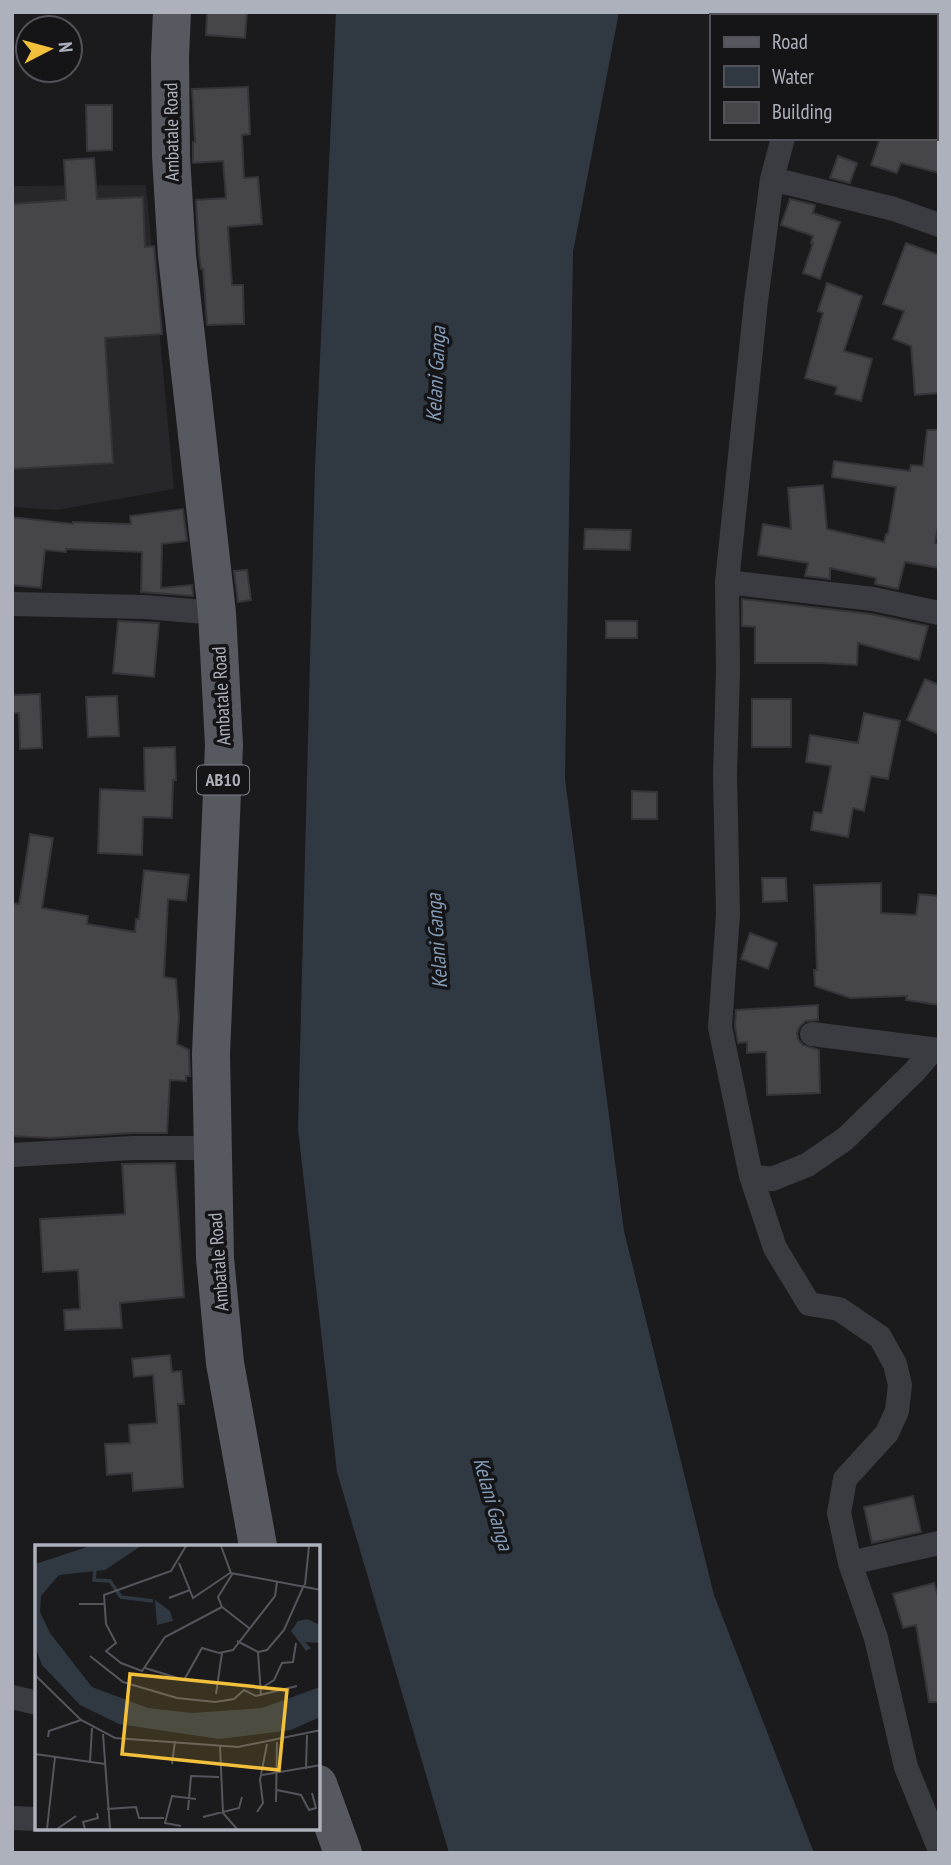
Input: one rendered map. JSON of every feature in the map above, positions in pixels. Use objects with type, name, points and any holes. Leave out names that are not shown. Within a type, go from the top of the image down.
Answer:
[{"type":"main road","name":"Ambatale Road","points":[[172,12],[171,156],[177,256],[217,613],[224,745],[211,1054],[215,1258],[225,1363],[258,1545]]},
{"type":"main road","points":[[321,1799],[342,1853]]},
{"type":"street","points":[[782,140],[772,179],[756,301],[727,582],[727,914],[720,1027],[751,1176],[775,1248],[809,1304],[839,1310],[880,1337],[895,1364],[900,1385],[897,1411],[887,1433],[845,1479],[839,1513],[850,1563],[876,1638],[906,1767],[939,1848]]},
{"type":"street","points":[[772,179],[894,209],[939,225]]},
{"type":"street","points":[[727,582],[873,599],[939,613]]},
{"type":"street","points":[[12,604],[145,607],[217,613]]},
{"type":"street","points":[[812,1034],[936,1050]]},
{"type":"street","points":[[751,1176],[772,1179],[807,1164],[845,1139],[936,1050]]},
{"type":"street","points":[[12,1155],[133,1148],[213,1148]]},
{"type":"street","points":[[850,1563],[937,1548]]},
{"type":"street","points":[[12,1697],[35,1703]]},
{"type":"street","points":[[12,1818],[35,1819]]},
{"type":"shaded area","points":[[146,185],[174,489],[57,510],[12,507],[12,186]]},
{"type":"water","name":"Kelani Ganga","points":[[336,12],[619,12],[573,252],[565,779],[624,1231],[714,1595],[814,1853],[449,1853],[337,1472],[298,1129],[315,466]]},
{"type":"building","points":[[207,12],[247,12],[245,38],[206,35]]},
{"type":"building","points":[[248,87],[250,134],[242,135],[244,178],[258,177],[262,224],[228,227],[232,285],[243,285],[244,324],[207,325],[196,200],[226,198],[223,161],[193,163],[195,142],[192,89]]},
{"type":"building","points":[[86,105],[112,105],[112,150],[87,151]]},
{"type":"building","points":[[939,138],[939,173],[901,163],[897,173],[871,165],[879,140]]},
{"type":"building","points":[[838,156],[857,163],[850,183],[830,178]]},
{"type":"building","points":[[94,158],[97,199],[143,197],[145,247],[154,246],[162,334],[105,338],[113,463],[12,469],[12,204],[66,200],[64,160]]},
{"type":"building","points":[[790,199],[815,205],[813,213],[840,222],[820,279],[803,273],[813,236],[781,225]]},
{"type":"building","points":[[906,243],[939,255],[939,393],[915,395],[911,346],[893,339],[904,311],[883,304]]},
{"type":"building","points":[[827,283],[862,296],[844,351],[872,359],[861,401],[835,394],[837,387],[805,378],[823,313],[818,311]]},
{"type":"building","points":[[927,430],[939,430],[939,522],[935,543],[939,543],[939,568],[905,562],[898,589],[875,584],[876,578],[830,568],[830,579],[805,576],[808,563],[758,555],[763,524],[791,529],[788,488],[823,485],[827,529],[884,542],[888,534],[896,487],[832,477],[834,461],[910,471],[911,465],[923,466]]},
{"type":"building","points":[[183,509],[187,541],[162,544],[161,588],[192,585],[193,596],[141,592],[142,552],[45,550],[41,588],[12,585],[12,517],[73,524],[131,524],[130,516]]},
{"type":"building","points":[[585,529],[631,530],[630,550],[584,549]]},
{"type":"building","points":[[247,570],[251,600],[238,602],[234,571]]},
{"type":"building","points":[[742,599],[871,614],[928,626],[919,660],[858,643],[857,665],[755,663],[755,627],[742,626]]},
{"type":"building","points":[[118,621],[159,623],[154,677],[113,673]]},
{"type":"building","points":[[606,621],[637,621],[637,638],[606,638]]},
{"type":"building","points":[[925,679],[939,685],[939,734],[907,720]]},
{"type":"building","points":[[40,694],[42,748],[20,749],[19,713],[12,713],[12,695]]},
{"type":"building","points":[[117,696],[119,736],[88,737],[86,697]]},
{"type":"building","points":[[752,699],[791,699],[791,747],[752,747]]},
{"type":"building","points":[[864,713],[900,721],[888,779],[871,776],[864,811],[853,808],[848,837],[811,830],[814,812],[822,813],[831,766],[806,762],[810,735],[858,743]]},
{"type":"building","points":[[175,747],[176,780],[173,780],[172,818],[143,817],[142,855],[98,853],[100,789],[145,791],[144,748]]},
{"type":"building","points":[[632,791],[657,792],[657,819],[632,819]]},
{"type":"building","points":[[30,834],[53,838],[42,908],[88,916],[87,924],[135,932],[144,870],[189,875],[186,901],[168,899],[164,977],[176,979],[179,1017],[177,1044],[189,1050],[190,1076],[186,1076],[186,1081],[170,1080],[167,1133],[51,1138],[12,1136],[12,903],[19,904]]},
{"type":"building","points":[[762,878],[786,878],[787,901],[763,902]]},
{"type":"building","points":[[881,883],[881,913],[916,915],[919,894],[939,896],[939,1005],[906,1000],[907,996],[850,998],[815,986],[814,970],[817,970],[814,885]]},
{"type":"building","points":[[750,933],[777,943],[768,969],[741,959]]},
{"type":"building","points":[[818,1005],[818,1020],[806,1021],[797,1033],[803,1045],[819,1050],[820,1093],[767,1095],[766,1052],[747,1053],[747,1042],[738,1043],[736,1010]]},
{"type":"building","points":[[175,1163],[184,1297],[120,1303],[122,1328],[65,1330],[64,1310],[80,1309],[78,1270],[43,1272],[40,1219],[125,1214],[122,1164]]},
{"type":"building","points":[[170,1355],[172,1372],[181,1371],[184,1404],[178,1404],[183,1487],[133,1491],[132,1473],[107,1475],[105,1444],[130,1443],[129,1425],[157,1423],[153,1375],[134,1377],[132,1359]]},
{"type":"building","points":[[913,1496],[921,1532],[872,1543],[864,1507]]},
{"type":"building","points":[[934,1583],[939,1600],[939,1702],[929,1702],[916,1625],[903,1628],[893,1594]]}]
